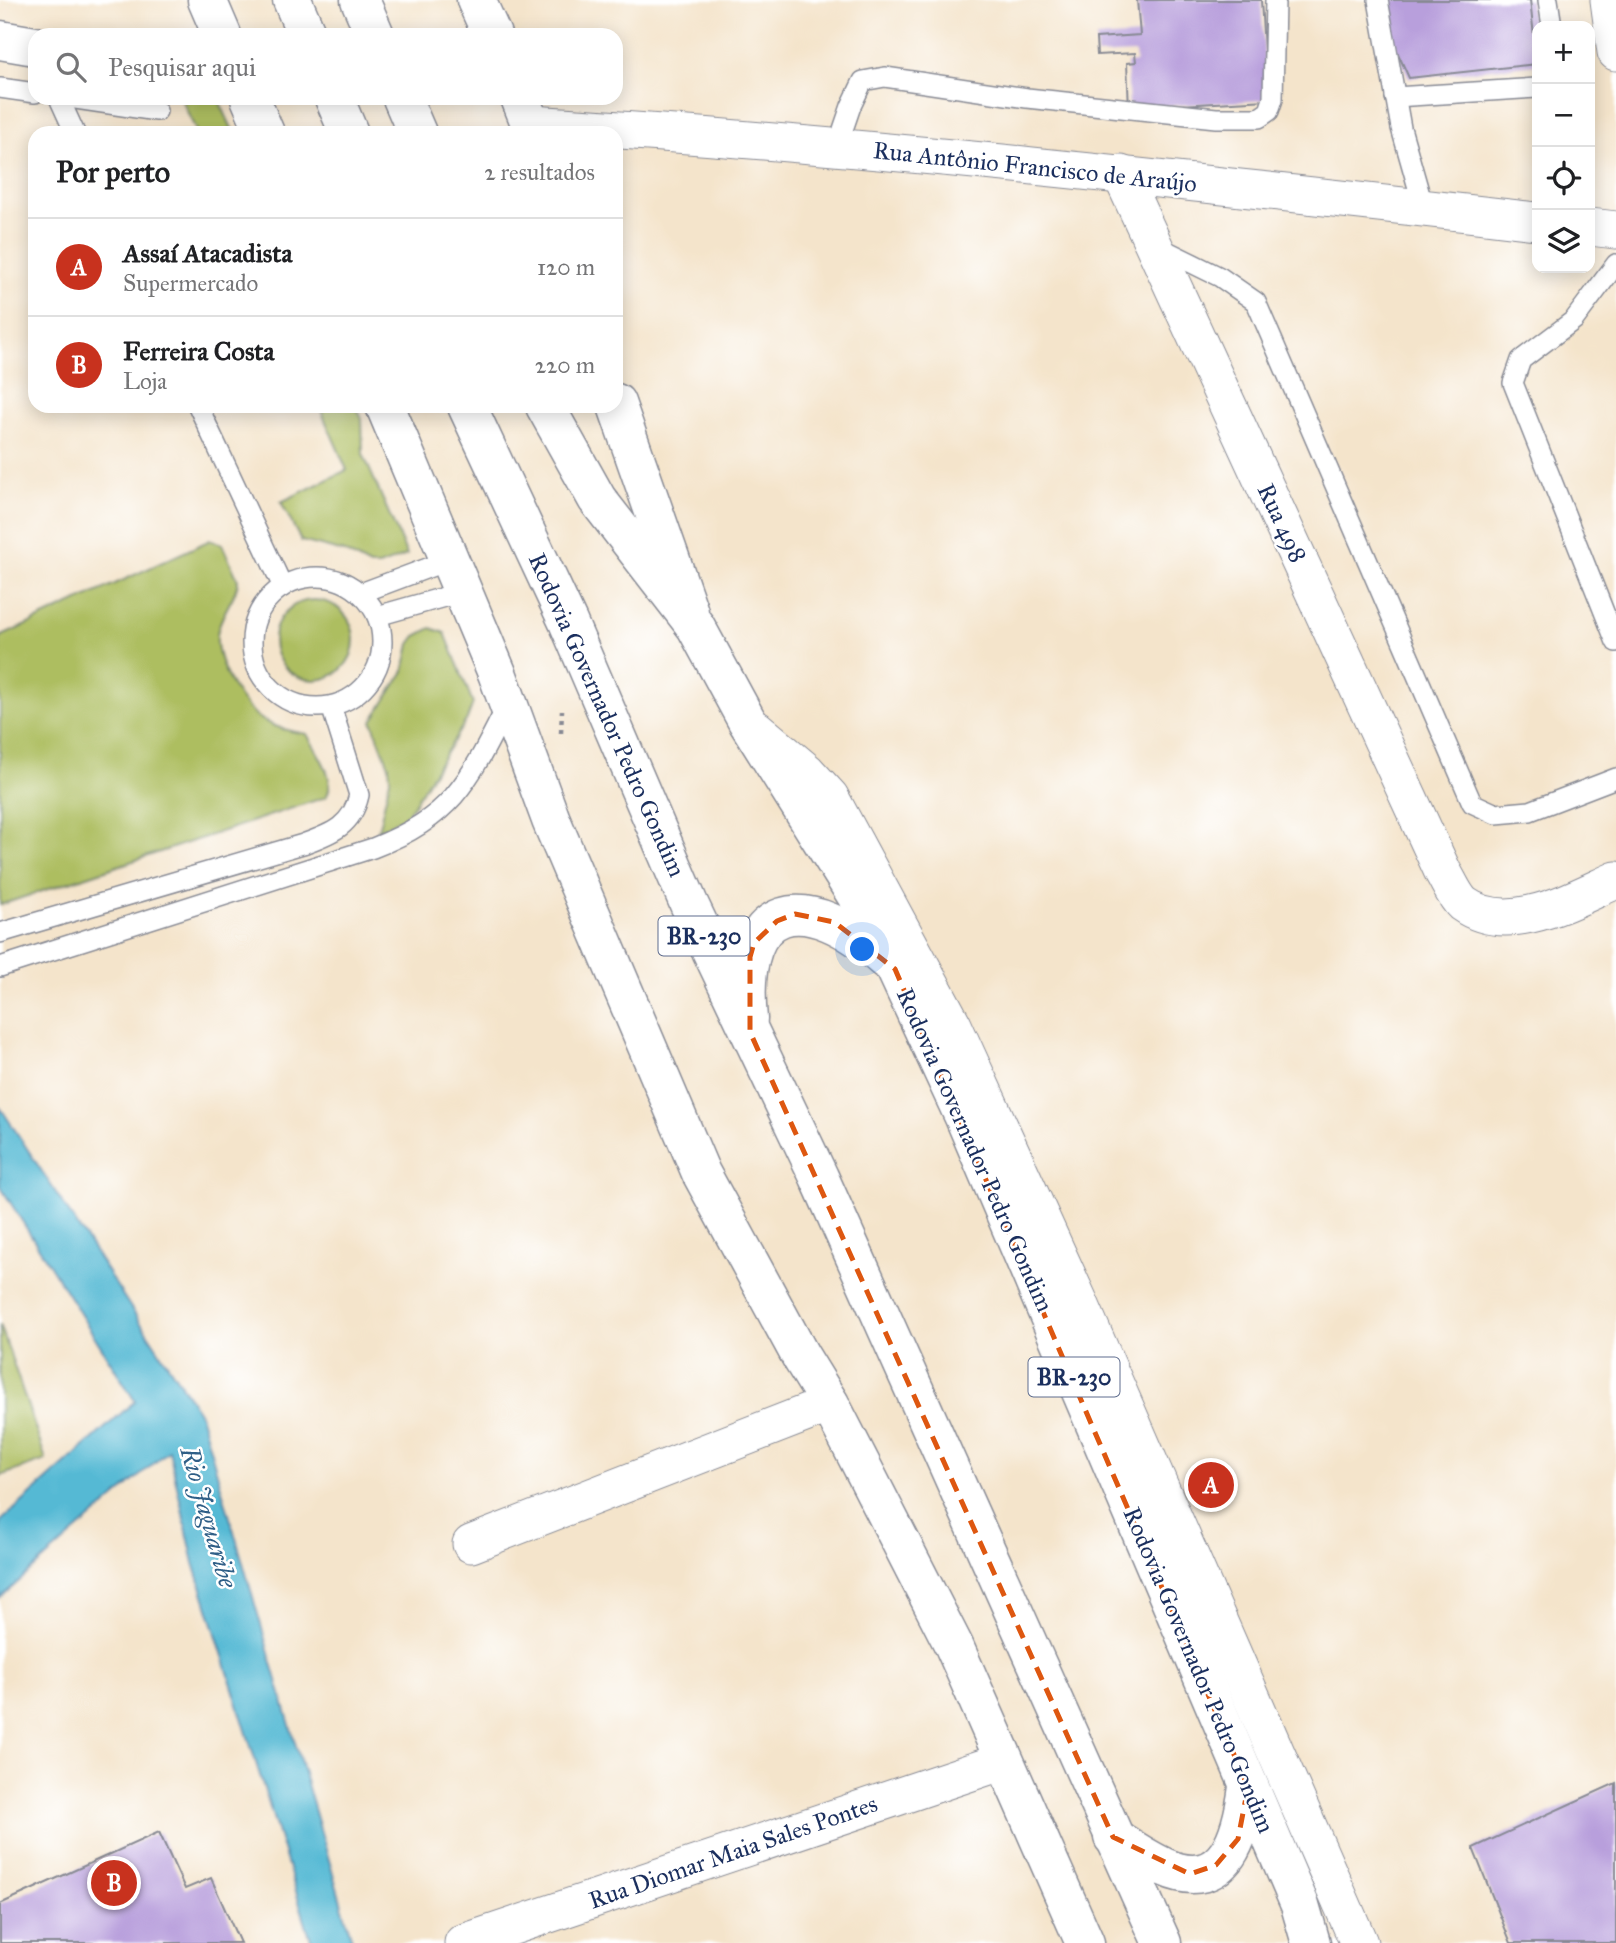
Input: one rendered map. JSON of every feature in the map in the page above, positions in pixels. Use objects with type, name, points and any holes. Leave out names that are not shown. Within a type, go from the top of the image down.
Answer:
[{"type":"main road","points":[[207,0],[219,28]]},
{"type":"main road","points":[[292,0],[304,28]]},
{"type":"main road","points":[[360,0],[372,28]]},
{"type":"main road","points":[[477,0],[489,28]]},
{"type":"main road","points":[[0,40],[28,45]]},
{"type":"main road","points":[[253,105],[262,126]]},
{"type":"main road","points":[[337,105],[346,126]]},
{"type":"main road","points":[[405,105],[414,126]]},
{"type":"main road","points":[[387,413],[509,704],[551,820],[701,1172],[794,1345],[830,1404],[954,1646],[1085,1943]]},
{"type":"main road","name":"Rodovia Governador Pedro Gondim","points":[[470,413],[568,622],[689,904],[819,1177],[1161,1943]]},
{"type":"main road","name":"Rodovia Governador Pedro Gondim","points":[[549,413],[597,499],[696,627],[747,721],[876,927],[964,1117],[1300,1905],[1311,1943]]},
{"type":"main road","points":[[619,413],[681,593],[696,627]]},
{"type":"main road","points":[[750,1032],[747,972],[750,957],[754,943],[777,921],[795,914],[813,915],[834,922],[863,941],[895,969]]},
{"type":"main road","points":[[1112,1837],[1164,1867],[1190,1874],[1203,1872],[1228,1855],[1238,1839],[1248,1787]]},
{"type":"street","points":[[1609,0],[1616,52]]},
{"type":"street","name":"Rua Antônio Francisco de Araújo","points":[[529,118],[614,126]]},
{"type":"street","name":"Rua Antônio Francisco de Araújo","points":[[623,127],[1121,174],[1532,220]]},
{"type":"street","name":"Rua 498","points":[[1121,174],[1443,872],[1461,903],[1483,915],[1519,916],[1557,906],[1616,880]]},
{"type":"street","points":[[1595,228],[1616,230]]},
{"type":"street","points":[[747,721],[807,772],[830,797],[953,1026],[1084,1312],[1359,1943]]},
{"type":"street","points":[[471,1544],[830,1404]]},
{"type":"street","name":"Rua Diomar Maia Sales Pontes","points":[[463,1943],[1004,1761]]},
{"type":"lane","points":[[836,147],[850,106],[863,81],[886,78],[1081,104],[1216,118],[1259,118],[1269,111],[1273,99],[1275,0]]},
{"type":"lane","points":[[1378,0],[1395,97],[1424,209]]},
{"type":"lane","points":[[1548,0],[1551,21]]},
{"type":"lane","points":[[0,88],[28,92]]},
{"type":"lane","points":[[1395,97],[1532,88]]},
{"type":"lane","points":[[62,105],[72,126]]},
{"type":"lane","points":[[116,105],[157,111]]},
{"type":"lane","points":[[1153,244],[1220,276],[1256,302],[1472,803],[1496,814],[1531,811],[1616,778]]},
{"type":"lane","points":[[1616,264],[1574,320],[1521,360],[1513,383],[1616,642]]},
{"type":"lane","points":[[201,413],[283,587]]},
{"type":"lane","points":[[361,593],[456,576]]},
{"type":"lane","points":[[377,616],[456,576]]},
{"type":"lane","points":[[323,577],[344,582],[361,593],[377,616],[382,644],[375,672],[357,694],[331,706],[304,707],[280,697],[262,678],[252,654],[253,628],[263,604],[283,587],[302,578],[323,577]]},
{"type":"lane","points":[[0,967],[373,848],[409,834],[436,815],[464,786],[509,704]]},
{"type":"lane","points":[[0,933],[303,844],[342,827],[357,807],[359,795],[331,706]]},
{"type":"path","points":[[561,735],[563,697]]},
{"type":"highlighted area","points":[[795,914],[834,922],[895,969],[1248,1787],[1238,1839],[1216,1865],[1190,1874],[1113,1837],[750,1032],[750,957],[754,943],[777,921]]},
{"type":"green space","points":[[184,105],[221,105],[231,126],[194,126]]},
{"type":"green space","points":[[322,413],[359,413],[362,419],[363,454],[407,555],[379,566],[370,566],[344,552],[301,541],[281,502],[347,470]]},
{"type":"green space","points":[[210,540],[222,544],[238,580],[218,627],[220,659],[225,671],[239,696],[257,716],[276,727],[307,734],[328,773],[329,790],[326,797],[0,905],[0,637]]},
{"type":"green space","points":[[314,600],[329,603],[342,612],[351,625],[354,640],[351,655],[342,668],[329,677],[314,680],[299,677],[286,668],[277,655],[274,640],[277,625],[286,612],[299,603]]},
{"type":"green space","points":[[431,628],[445,633],[473,703],[467,719],[407,815],[378,831],[390,779],[389,766],[372,721],[404,671],[410,644],[416,636]]},
{"type":"green space","points":[[0,1324],[46,1460],[0,1476]]},
{"type":"water","name":"Rio Jaguaribe","points":[[0,1107],[200,1414],[353,1943],[312,1943],[194,1563],[169,1450],[0,1598],[0,1522],[135,1401],[0,1186]]},
{"type":"building","points":[[1137,0],[1261,0],[1267,100],[1129,108],[1127,63],[1136,62],[1135,53],[1097,55],[1096,38],[1140,35]]},
{"type":"building","points":[[1374,0],[1530,0],[1532,65],[1409,78]]},
{"type":"building","points":[[1616,1783],[1616,1943],[1511,1943],[1473,1848]]},
{"type":"building","points":[[159,1832],[185,1889],[211,1878],[240,1943],[0,1943],[0,1904]]},
{"type":"place","name":"Assaí Atacadista","points":[[1211,1485]]},
{"type":"place","name":"Ferreira Costa","points":[[114,1883]]}]
